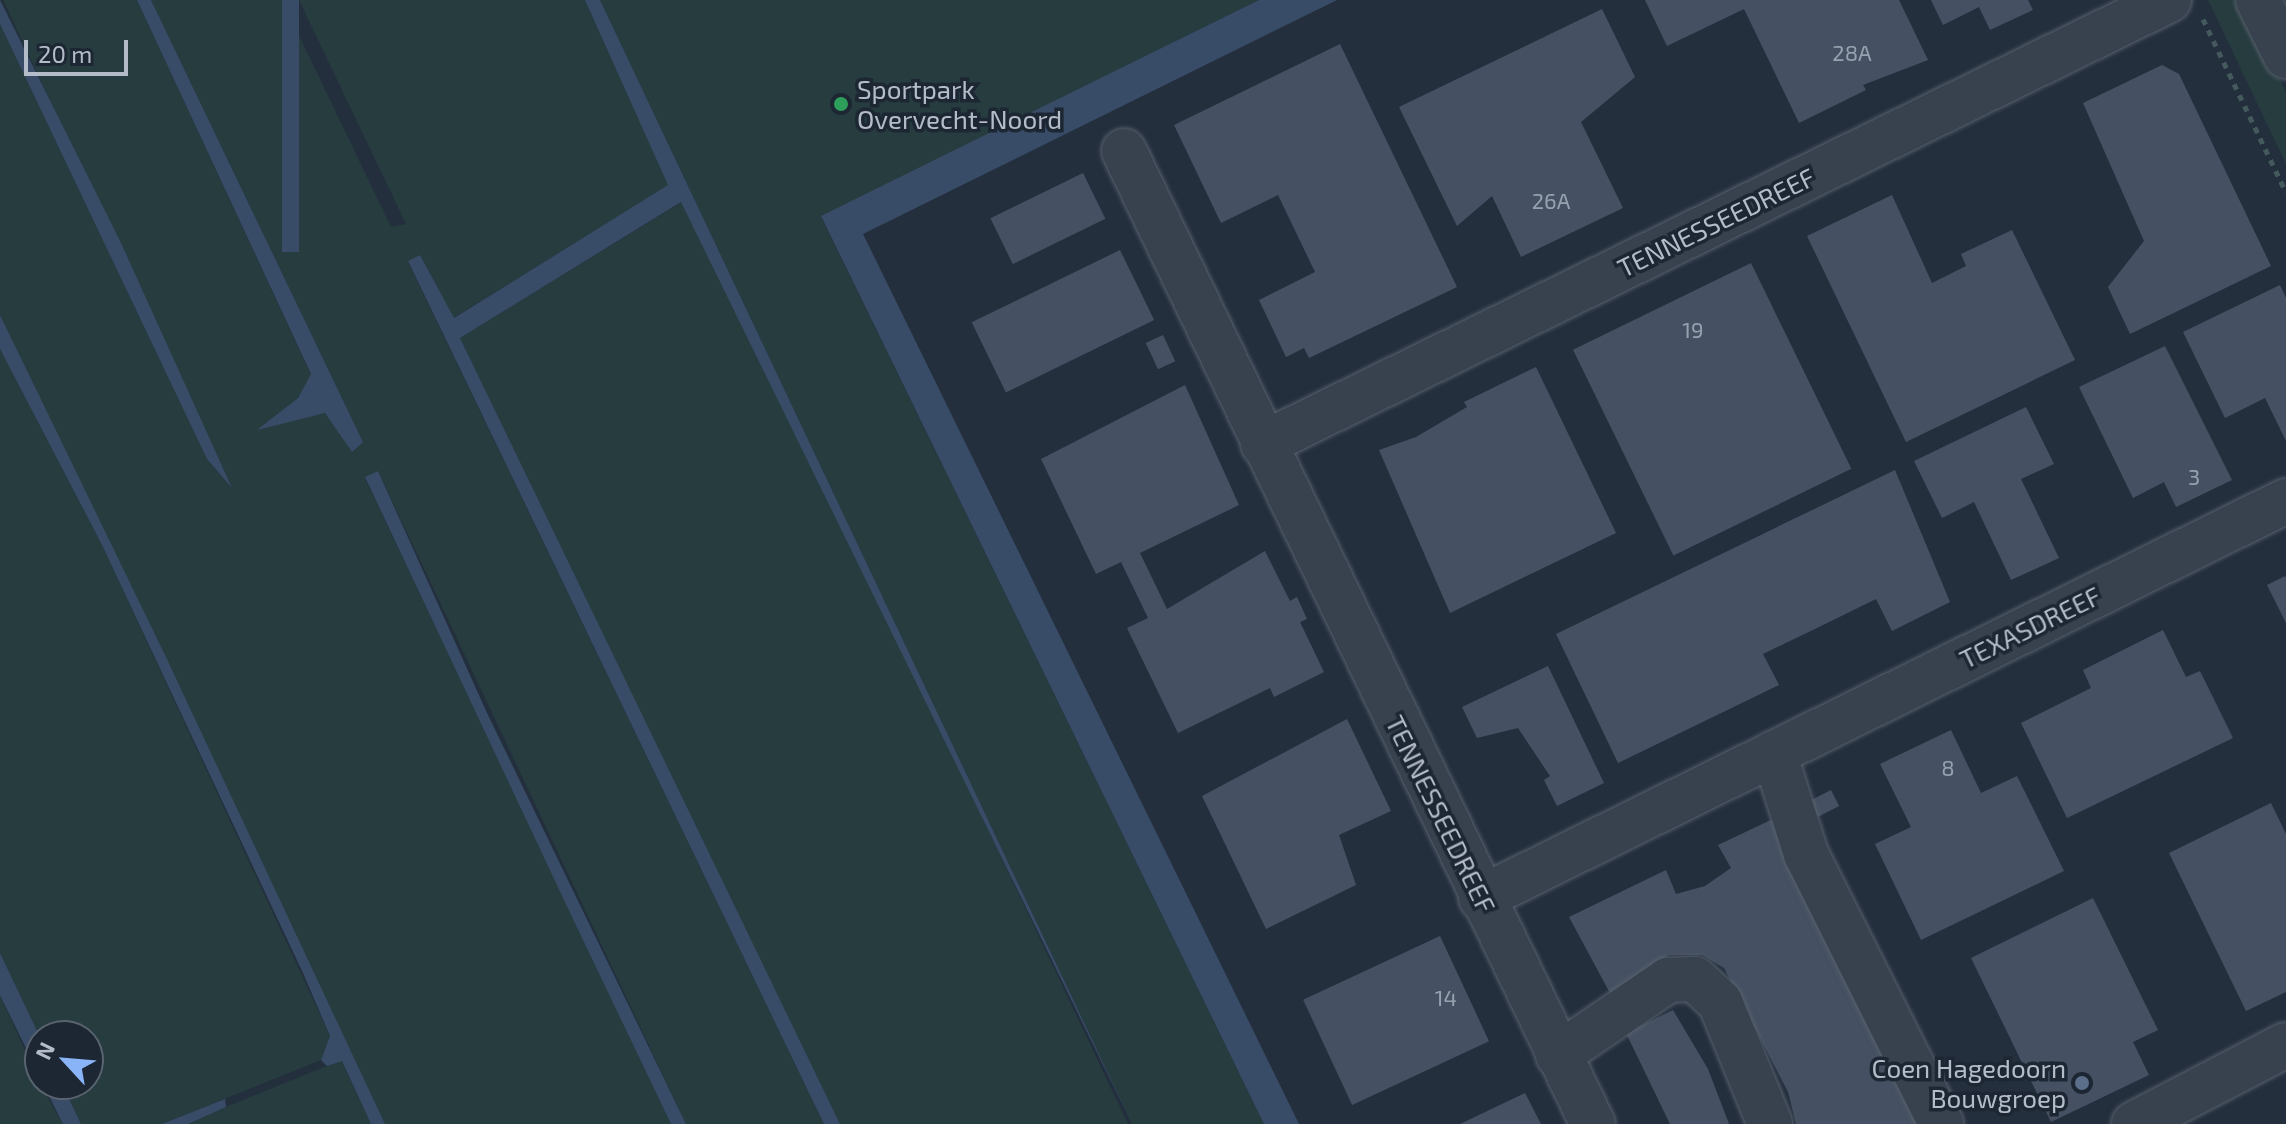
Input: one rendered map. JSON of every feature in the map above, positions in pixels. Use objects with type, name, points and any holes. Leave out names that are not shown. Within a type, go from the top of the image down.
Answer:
[{"type":"street","points":[[2258,0],[2286,56]]},
{"type":"street","name":"TENNESSEEDREEF","points":[[1263,444],[2185,7]]},
{"type":"street","name":"TENNESSEEDREEF","points":[[1124,151],[1481,898],[1593,1124]]},
{"type":"street","name":"TEXASDREEF","points":[[1481,898],[2286,501]]},
{"type":"street","points":[[1774,753],[1806,854],[1880,992],[1941,1124]]},
{"type":"street","points":[[1558,1055],[1668,980],[1695,979],[1720,1002],[1769,1107],[1770,1124]]},
{"type":"street","points":[[2134,1124],[2286,1045]]},
{"type":"path","points":[[2185,7],[2286,192]]},
{"type":"green space","points":[[3,0],[137,0],[311,375],[298,398],[260,428],[325,413],[363,442],[151,0],[282,0],[391,227],[406,224],[299,0],[585,0],[669,185],[453,318],[420,255],[408,262],[824,1124],[686,1124],[378,471],[365,478],[671,1124],[385,1124],[0,315],[0,24],[207,459],[232,488]]},
{"type":"green space","points":[[600,0],[1259,0],[821,217],[1264,1124],[1132,1124]]},
{"type":"green space","points":[[2208,0],[2244,0],[2286,92],[2286,164]]},
{"type":"green space","points":[[682,202],[945,739],[1128,1124],[840,1124],[734,908],[460,338]]},
{"type":"green space","points":[[0,349],[102,545],[330,1036],[321,1060],[162,1124],[81,1124],[70,1100],[104,1100],[104,1020],[32,1020],[0,953]]},
{"type":"green space","points":[[0,995],[24,1048],[24,1100],[49,1100],[63,1124],[0,1124]]},
{"type":"green space","points":[[341,1060],[371,1124],[188,1124],[226,1107]]},
{"type":"water","points":[[0,0],[121,243],[232,488],[207,459],[0,24]]},
{"type":"water","points":[[137,0],[151,0],[363,442],[352,452],[325,413],[257,430],[298,398],[311,374]]},
{"type":"water","points":[[282,0],[299,0],[299,252],[282,252]]},
{"type":"water","points":[[585,0],[600,0],[1132,1124],[681,202],[460,338],[840,1124],[824,1124],[408,261],[420,255],[454,318],[668,185]]},
{"type":"water","points":[[1259,0],[1337,0],[863,234],[1299,1124],[1264,1124],[821,216]]},
{"type":"water","points":[[0,315],[164,653],[385,1124],[371,1124],[342,1061],[327,1066],[321,1060],[330,1036],[303,973],[102,545],[0,349]]},
{"type":"water","points":[[378,471],[487,713],[686,1124],[671,1124],[573,919],[365,477]]},
{"type":"water","points":[[0,953],[32,1020],[24,1020],[24,1044],[0,995]]},
{"type":"water","points":[[225,1099],[226,1107],[188,1124],[162,1124]]},
{"type":"water","points":[[51,1100],[70,1100],[81,1124],[63,1124]]},
{"type":"building","points":[[1645,0],[1899,0],[1928,60],[1863,85],[1866,90],[1799,123],[1744,9],[1667,46]]},
{"type":"building","points":[[1931,0],[2028,0],[2033,10],[1990,30],[1979,7],[1943,25]]},
{"type":"building","points":[[1602,9],[1635,77],[1581,122],[1623,208],[1521,257],[1492,196],[1457,226],[1399,107]]},
{"type":"building","points":[[1340,44],[1457,287],[1309,358],[1304,348],[1286,357],[1259,300],[1315,272],[1278,195],[1221,223],[1174,125]]},
{"type":"building","points":[[2162,65],[2179,74],[2271,266],[2130,334],[2108,287],[2144,241],[2083,103]]},
{"type":"building","points":[[1083,173],[1105,219],[1013,264],[990,218]]},
{"type":"building","points":[[1892,195],[1932,283],[1966,266],[1961,254],[2012,230],[2075,360],[1906,442],[1807,236]]},
{"type":"building","points":[[1120,250],[1154,320],[1006,392],[972,322]]},
{"type":"building","points":[[1751,263],[1851,469],[1673,556],[1573,350]]},
{"type":"building","points":[[2280,285],[2286,298],[2286,441],[2265,398],[2225,418],[2183,332]]},
{"type":"building","points":[[1163,335],[1175,361],[1158,369],[1146,343]]},
{"type":"building","points":[[2165,346],[2232,480],[2176,507],[2164,482],[2133,498],[2079,387]]},
{"type":"building","points":[[1536,367],[1616,533],[1450,613],[1379,450],[1416,437],[1467,407],[1464,402]]},
{"type":"building","points":[[1185,385],[1239,505],[1140,553],[1167,609],[1265,551],[1290,601],[1297,597],[1307,619],[1300,622],[1324,672],[1274,697],[1270,688],[1178,733],[1127,628],[1148,618],[1121,562],[1096,574],[1041,459]]},
{"type":"building","points":[[2026,407],[2054,464],[2021,479],[2059,558],[2011,580],[1974,502],[1942,518],[1914,461]]},
{"type":"building","points":[[1895,470],[1950,602],[1892,631],[1876,599],[1763,654],[1779,685],[1618,763],[1556,634]]},
{"type":"building","points":[[2286,578],[2286,623],[2267,585]]},
{"type":"building","points":[[2163,630],[2186,677],[2200,671],[2233,738],[2067,818],[2021,723],[2091,688],[2083,670]]},
{"type":"building","points":[[1548,666],[1604,783],[1557,806],[1544,780],[1550,776],[1518,728],[1477,738],[1462,707]]},
{"type":"building","points":[[1347,719],[1391,811],[1339,835],[1356,885],[1266,929],[1202,796]]},
{"type":"building","points":[[1951,730],[1981,793],[2017,776],[2064,871],[1921,940],[1875,844],[1911,827],[1880,764]]},
{"type":"building","points":[[1831,790],[1839,806],[1814,819],[1806,803]]},
{"type":"building","points":[[2271,803],[2286,834],[2286,992],[2246,1011],[2169,853]]},
{"type":"building","points":[[1775,818],[1922,1124],[1796,1124],[1788,1092],[1724,968],[1702,955],[1669,955],[1611,995],[1569,917],[1666,870],[1676,894],[1705,886],[1731,868],[1718,845]]},
{"type":"building","points":[[2093,898],[2158,1030],[2133,1042],[2149,1075],[2051,1122],[1971,958]]},
{"type":"building","points":[[1440,936],[1489,1041],[1352,1105],[1303,1000]]},
{"type":"building","points":[[1673,1010],[1708,1069],[1729,1124],[1670,1124],[1626,1033]]},
{"type":"building","points":[[1525,1093],[1541,1124],[1460,1124]]},
{"type":"place","name":"Sportpark Overvecht-Noord","points":[[841,104]]},
{"type":"place","name":"Coen Hagedoorn Bouwgroep","points":[[2082,1083]]}]
